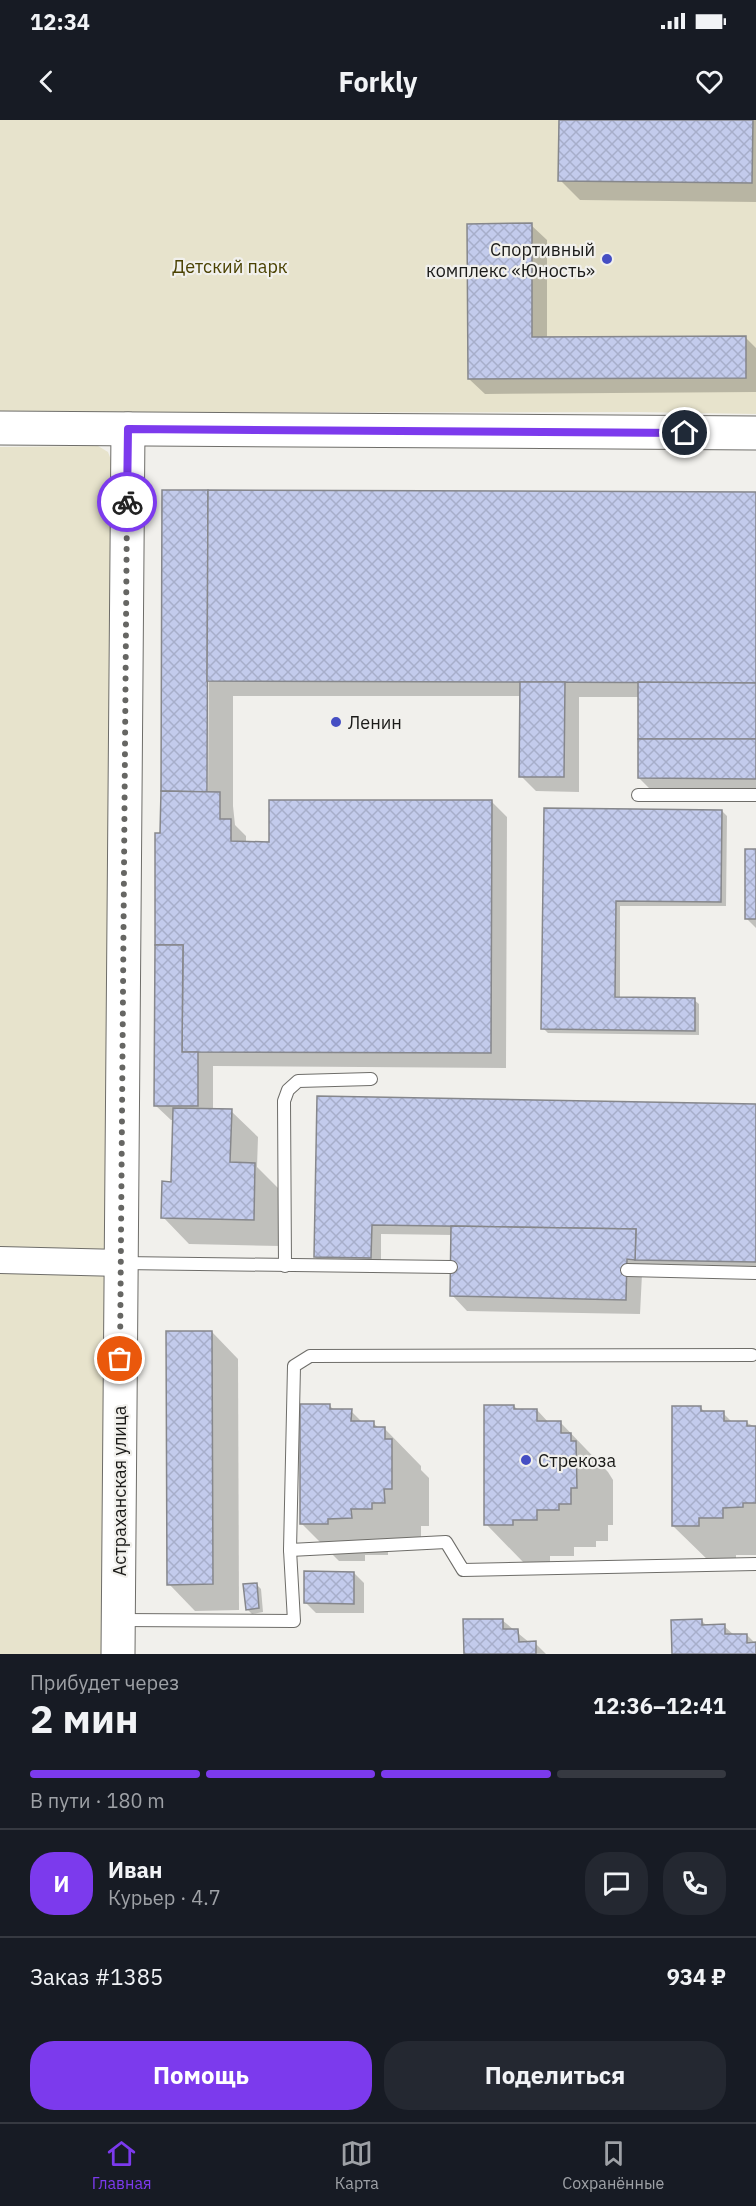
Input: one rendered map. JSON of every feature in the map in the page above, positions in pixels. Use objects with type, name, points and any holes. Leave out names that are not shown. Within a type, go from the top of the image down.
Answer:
[{"type":"main road","points":[[0,428],[756,433]]},
{"type":"main road","name":"Астраханская улица","points":[[118,1654],[128,429]]},
{"type":"street","points":[[0,1260],[121,1263]]},
{"type":"lane","points":[[638,795],[756,795]]},
{"type":"lane","points":[[285,1266],[284,1101],[288,1090],[298,1082],[371,1079]]},
{"type":"lane","points":[[121,1263],[451,1267]]},
{"type":"lane","points":[[627,1270],[756,1273]]},
{"type":"lane","points":[[118,1620],[294,1621],[290,1551],[294,1366],[310,1356],[752,1355]]},
{"type":"lane","points":[[290,1551],[446,1542],[463,1570],[756,1564]]},
{"type":"green space","name":"Детский парк","points":[[0,120],[756,120],[756,414],[638,412],[0,413]]},
{"type":"green space","points":[[98,446],[108,452],[113,465],[101,1654],[0,1654],[0,447]]},
{"type":"building","points":[[559,120],[753,120],[752,183],[558,181]]},
{"type":"building","points":[[532,223],[532,337],[746,336],[746,378],[468,379],[467,224]]},
{"type":"building","points":[[162,490],[208,490],[207,792],[161,791]]},
{"type":"building","points":[[208,490],[756,492],[756,683],[207,681]]},
{"type":"building","points":[[520,682],[565,682],[564,777],[519,777]]},
{"type":"building","points":[[638,682],[756,683],[756,739],[638,739]]},
{"type":"building","points":[[638,739],[756,739],[756,779],[638,778]]},
{"type":"building","points":[[161,791],[220,792],[220,819],[231,819],[231,841],[269,842],[269,800],[492,800],[491,1053],[182,1052],[183,945],[155,945],[155,833],[160,833]]},
{"type":"building","points":[[544,808],[722,810],[721,902],[616,901],[615,997],[695,998],[695,1031],[541,1029]]},
{"type":"building","points":[[745,849],[756,849],[756,919],[745,919]]},
{"type":"building","points":[[155,945],[183,945],[182,1052],[198,1052],[198,1106],[154,1106]]},
{"type":"building","points":[[317,1096],[756,1104],[756,1262],[635,1260],[636,1229],[372,1225],[371,1258],[314,1257]]},
{"type":"building","points":[[173,1108],[232,1109],[230,1162],[255,1163],[254,1220],[161,1218],[162,1181],[171,1182]]},
{"type":"building","points":[[451,1226],[636,1229],[635,1260],[627,1259],[626,1300],[450,1296]]},
{"type":"building","points":[[166,1331],[212,1331],[213,1584],[167,1585]]},
{"type":"building","points":[[300,1404],[330,1404],[330,1409],[352,1409],[351,1421],[374,1421],[374,1427],[385,1427],[385,1439],[392,1439],[392,1489],[384,1489],[385,1503],[372,1503],[372,1509],[351,1509],[352,1518],[328,1519],[328,1524],[300,1524]]},
{"type":"building","points":[[484,1405],[514,1405],[514,1409],[537,1409],[537,1421],[561,1421],[561,1433],[571,1433],[571,1441],[576,1441],[577,1488],[571,1488],[571,1504],[559,1504],[559,1510],[537,1510],[537,1520],[513,1520],[513,1525],[484,1525]]},
{"type":"building","points":[[672,1406],[701,1406],[701,1411],[724,1411],[724,1421],[747,1421],[747,1426],[756,1426],[756,1503],[743,1503],[743,1507],[723,1508],[723,1518],[699,1518],[699,1526],[672,1526]]},
{"type":"building","points":[[304,1571],[354,1572],[354,1604],[304,1603]]},
{"type":"building","points":[[257,1583],[259,1608],[246,1610],[243,1584]]},
{"type":"building","points":[[463,1619],[503,1619],[503,1629],[518,1629],[519,1642],[536,1641],[536,1654],[464,1654]]},
{"type":"building","points":[[702,1619],[702,1625],[725,1624],[725,1634],[747,1634],[747,1643],[756,1642],[756,1654],[672,1654],[671,1620]]},
{"type":"way so far","points":[[120,1359],[127,502]]},
{"type":"place","name":"Спортивный комплекс «Юность»","points":[[607,259]]},
{"type":"place","name":"Ленин","points":[[336,722]]},
{"type":"place","name":"Стрекоза","points":[[526,1460]]},
{"type":"route","points":[[127,502],[128,429],[685,433]]}]
